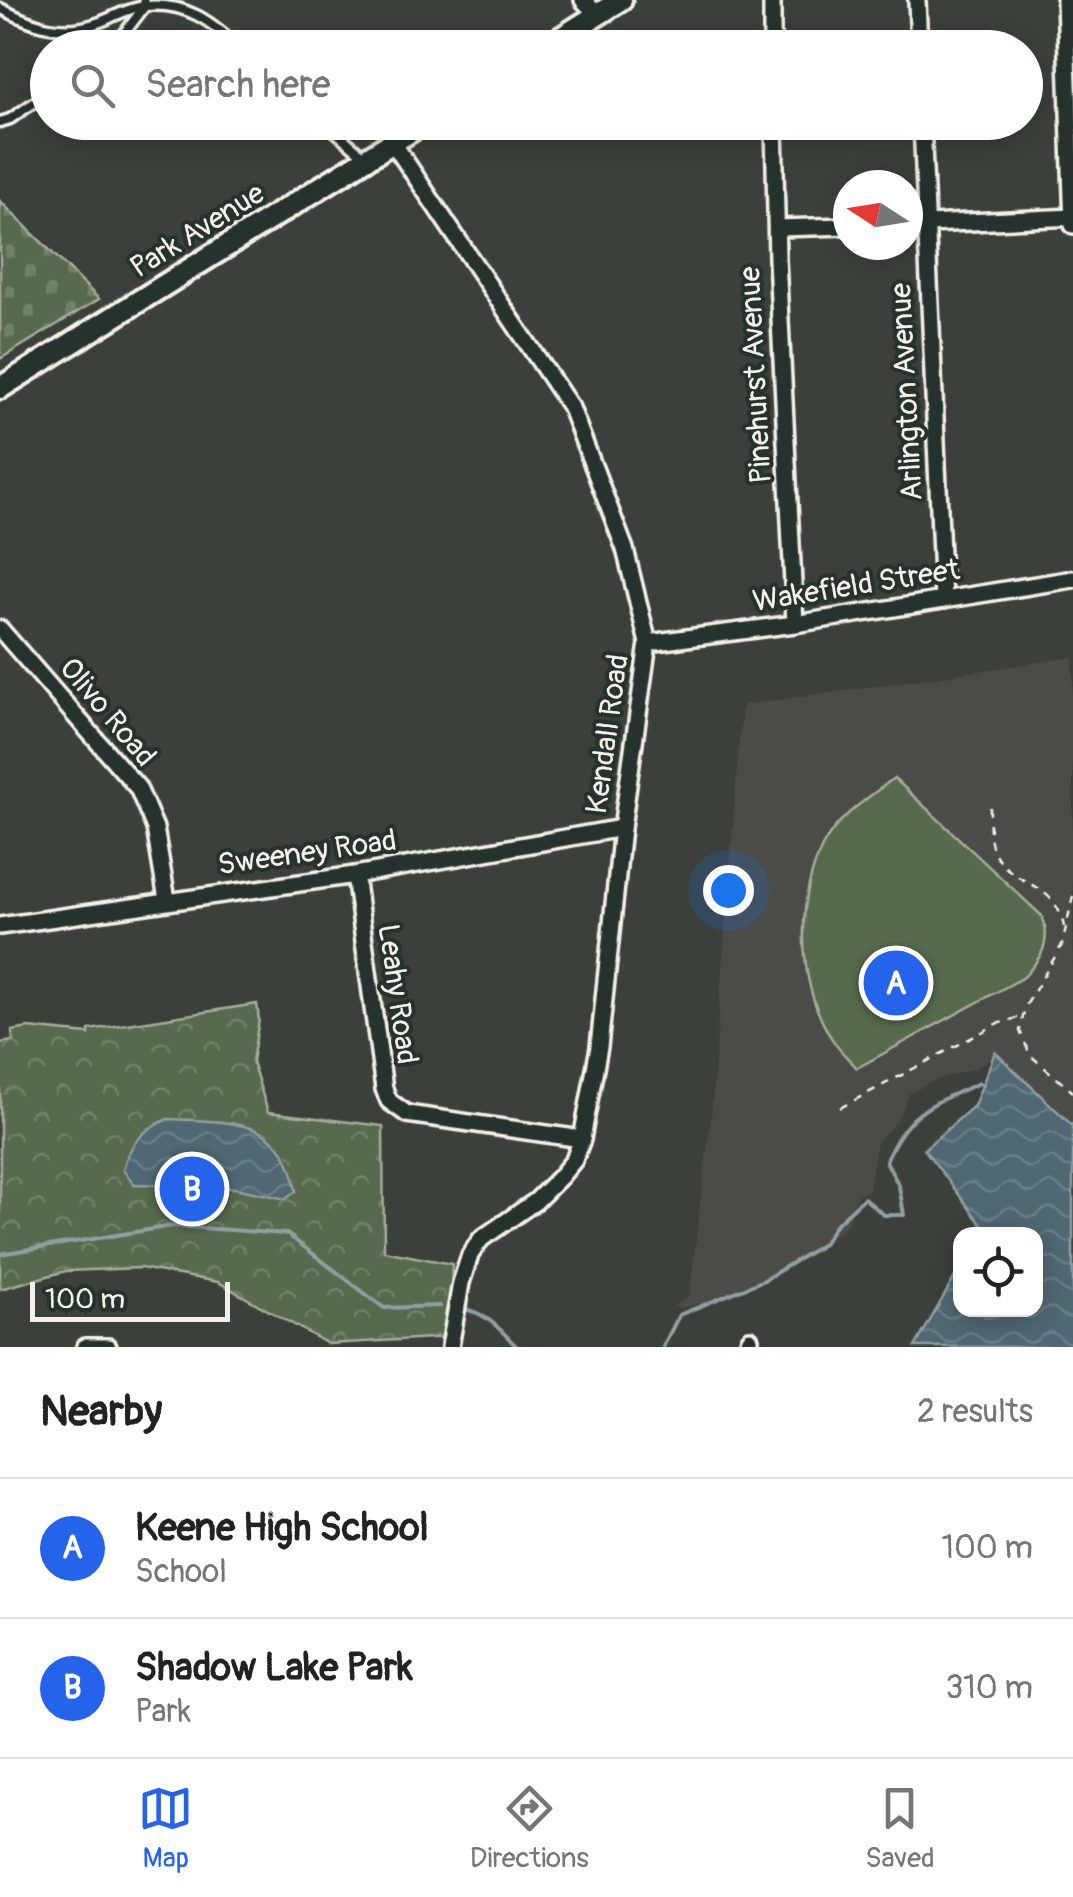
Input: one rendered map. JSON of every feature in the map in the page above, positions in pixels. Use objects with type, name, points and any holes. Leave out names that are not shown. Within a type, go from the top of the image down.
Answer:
[{"type":"street","points":[[566,30],[591,8],[621,0]]},
{"type":"street","points":[[772,0],[772,30]]},
{"type":"street","points":[[916,0],[917,30]]},
{"type":"street","points":[[1065,0],[1073,225]]},
{"type":"street","name":"Park Avenue","points":[[0,388],[398,140]]},
{"type":"street","name":"Pinehurst Avenue","points":[[774,140],[795,624]]},
{"type":"street","name":"Arlington Avenue","points":[[923,140],[943,600]]},
{"type":"street","name":"Kendall Road","points":[[393,143],[570,408],[624,548],[648,642],[622,828],[599,1046],[582,1139],[574,1160],[560,1177],[536,1201],[481,1239],[470,1255],[450,1347]]},
{"type":"street","points":[[926,224],[1072,217]]},
{"type":"street","points":[[776,228],[833,226]]},
{"type":"street","name":"Wakefield Street","points":[[648,642],[795,624],[1073,580]]},
{"type":"street","name":"Olivo Road","points":[[0,630],[138,788],[155,828],[167,900]]},
{"type":"street","name":"Sweeney Road","points":[[0,926],[355,875],[622,828]]},
{"type":"street","name":"Leahy Road","points":[[355,875],[365,964],[389,1101],[407,1114],[582,1139]]},
{"type":"street","points":[[85,1347],[108,1347]]},
{"type":"lane","points":[[68,30],[144,3],[188,9],[221,30]]},
{"type":"lane","points":[[125,30],[144,3]]},
{"type":"lane","points":[[0,8],[26,22],[60,30]]},
{"type":"lane","points":[[0,122],[30,106]]},
{"type":"lane","points":[[345,140],[368,159]]},
{"type":"path","points":[[990,806],[993,851],[1014,873],[1048,893],[1058,904],[1065,934]]},
{"type":"path","points":[[1073,896],[1057,956],[1022,1016],[1020,1031],[1024,1046],[1042,1067],[1073,1092]]},
{"type":"path","points":[[840,1108],[998,1024],[1022,1016]]},
{"type":"shaded area","points":[[1073,657],[1073,1138],[1050,1117],[1017,1071],[993,1055],[977,1068],[935,1080],[910,1093],[897,1121],[877,1141],[869,1190],[858,1195],[850,1221],[839,1233],[746,1287],[710,1301],[673,1306],[689,1296],[711,1116],[742,705]]},
{"type":"green space","points":[[0,201],[99,299],[0,359]]},
{"type":"green space","points":[[894,778],[1042,916],[1045,942],[1024,977],[857,1068],[832,1039],[812,995],[804,944],[807,894],[828,836],[854,809]]},
{"type":"green space","points":[[257,1004],[259,1020],[252,1061],[268,1112],[383,1126],[384,1251],[452,1264],[450,1337],[328,1344],[218,1282],[140,1268],[66,1271],[0,1289],[0,1043],[13,1041],[12,1031],[29,1028],[89,1034],[89,1030]]},
{"type":"water","points":[[995,1052],[1073,1126],[1073,1347],[915,1347],[953,1280],[953,1317],[1043,1317],[1043,1227],[981,1227],[924,1149],[974,1106]]},
{"type":"water","points":[[168,1119],[233,1124],[268,1136],[281,1149],[296,1191],[286,1199],[235,1188],[134,1184],[123,1170],[129,1152],[144,1133]]},
{"type":"waterway","points":[[663,1347],[679,1315],[764,1280],[823,1244],[835,1225],[864,1198],[884,1215],[904,1215],[899,1186],[886,1161],[894,1144],[923,1111],[979,1083],[983,1085]]},
{"type":"waterway","points":[[0,1254],[172,1226],[287,1234],[384,1308],[440,1306]]},
{"type":"waterway","points":[[462,1309],[486,1318],[517,1347]]},
{"type":"place","name":"Keene High School","points":[[896,983]]},
{"type":"place","name":"Shadow Lake Park","points":[[192,1189]]}]
